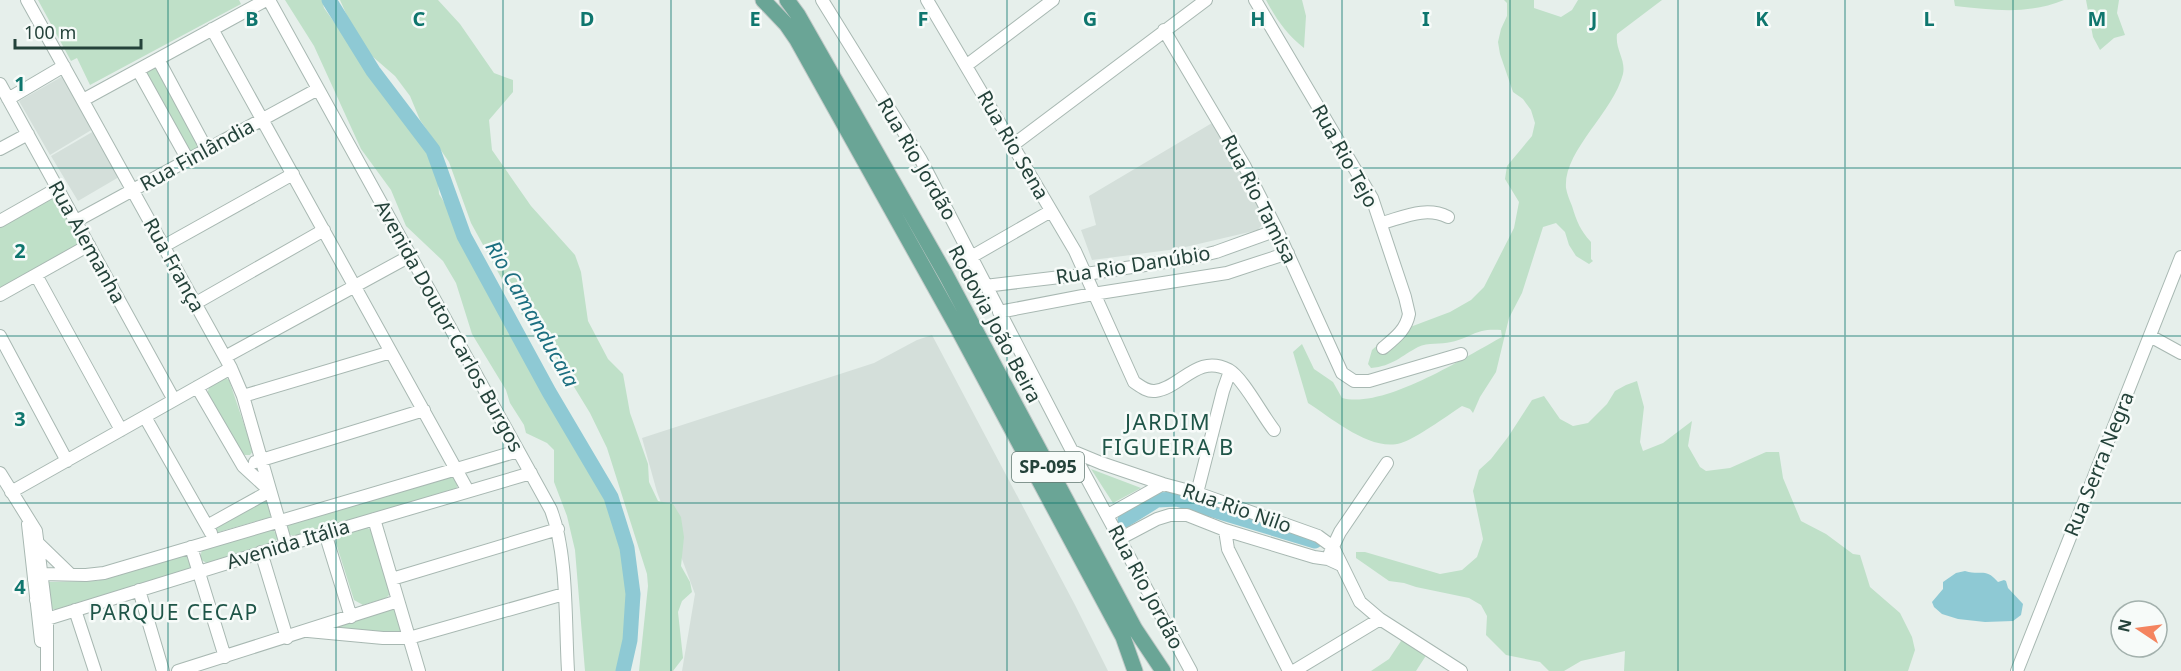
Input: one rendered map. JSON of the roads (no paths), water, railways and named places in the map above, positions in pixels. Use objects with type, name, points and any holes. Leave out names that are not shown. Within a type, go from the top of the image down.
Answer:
[{"type":"main road","name":"Rodovia João Beira","points":[[763,0],[786,24],[797,40],[935,288],[1123,638],[1135,671]]},
{"type":"main road","name":"Rodovia João Beira","points":[[787,0],[798,15],[937,260],[1135,628],[1163,671]]},
{"type":"street","name":"Rua França","points":[[27,0],[228,363],[243,396],[286,545]]},
{"type":"street","points":[[83,100],[267,0]]},
{"type":"street","name":"Avenida Doutor Carlos Burgos","points":[[267,0],[551,510],[558,529],[568,671]]},
{"type":"street","name":"Rua Rio Jordão","points":[[822,0],[921,160],[1072,451],[1191,671]]},
{"type":"street","name":"Rua Rio Sena","points":[[927,0],[1075,251],[1134,382],[1144,389],[1155,391],[1166,387],[1191,371],[1204,367],[1216,366],[1230,371]]},
{"type":"street","points":[[967,65],[1053,0]]},
{"type":"street","points":[[1013,145],[1206,0]]},
{"type":"street","name":"Rua Rio Tejo","points":[[1255,0],[1372,198],[1382,224],[1409,314],[1407,324],[1383,348]]},
{"type":"street","points":[[212,29],[468,491]]},
{"type":"street","name":"Rua Rio Tamisa","points":[[1164,30],[1244,165],[1288,253],[1342,373],[1354,381],[1369,381],[1461,354]]},
{"type":"street","points":[[158,59],[207,150]]},
{"type":"street","points":[[9,99],[64,66]]},
{"type":"street","points":[[138,70],[188,160]]},
{"type":"street","name":"Rua Alemanha","points":[[0,84],[174,400]]},
{"type":"street","name":"Rua Finlândia","points":[[76,221],[318,89]]},
{"type":"street","points":[[0,149],[28,134]]},
{"type":"street","points":[[164,246],[293,174]]},
{"type":"street","points":[[0,221],[58,188]]},
{"type":"street","points":[[971,257],[1051,211]]},
{"type":"street","points":[[1382,224],[1429,211],[1439,212],[1448,217]]},
{"type":"street","points":[[196,303],[324,230]]},
{"type":"street","name":"Rua Rio Danúbio","points":[[985,286],[1086,274],[1216,252],[1277,230]]},
{"type":"street","points":[[0,295],[89,245]]},
{"type":"street","name":"Rua Rio Danúbio","points":[[999,312],[1093,294],[1227,273],[1288,253]]},
{"type":"street","points":[[11,492],[197,387],[228,363],[355,286],[410,256]]},
{"type":"street","name":"Rua Serra Negra","points":[[2017,671],[2181,258]]},
{"type":"street","points":[[36,275],[121,430]]},
{"type":"street","points":[[0,336],[67,461]]},
{"type":"street","points":[[2150,336],[2181,353]]},
{"type":"street","points":[[243,396],[391,352]]},
{"type":"street","points":[[1197,493],[1230,371],[1244,386],[1274,430]]},
{"type":"street","points":[[197,387],[243,465],[270,491],[207,526]]},
{"type":"street","points":[[243,465],[423,410]]},
{"type":"street","points":[[145,417],[214,540]]},
{"type":"street","name":"Avenida Itália","points":[[38,577],[104,573],[518,450]]},
{"type":"street","points":[[1072,451],[1163,484]]},
{"type":"street","points":[[1330,553],[1340,532],[1387,463]]},
{"type":"street","points":[[0,473],[36,531],[39,544],[36,600],[47,671]]},
{"type":"street","name":"Avenida Itália","points":[[47,619],[261,552],[531,473]]},
{"type":"street","name":"Rua Rio Nilo","points":[[1108,515],[1163,484],[1197,493],[1318,536],[1330,553]]},
{"type":"street","points":[[27,514],[47,619],[47,671]]},
{"type":"street","points":[[1121,538],[1157,519],[1170,515],[1187,515],[1224,530],[1314,557],[1330,553]]},
{"type":"street","points":[[374,519],[419,671]]},
{"type":"street","points":[[392,579],[558,529]]},
{"type":"street","points":[[1224,530],[1228,549],[1289,671]]},
{"type":"street","points":[[325,533],[351,617]]},
{"type":"street","points":[[39,544],[70,574]]},
{"type":"street","points":[[191,547],[225,657]]},
{"type":"street","points":[[261,552],[287,638]]},
{"type":"street","points":[[1330,553],[1341,566],[1360,602],[1380,619],[1461,671]]},
{"type":"street","points":[[139,590],[163,671]]},
{"type":"street","points":[[308,631],[382,638],[409,638],[564,594]]},
{"type":"street","points":[[36,600],[41,616],[47,619]]},
{"type":"street","points":[[178,671],[398,601]]},
{"type":"street","points":[[75,610],[95,671]]},
{"type":"street","points":[[1294,671],[1380,619]]},
{"type":"water","points":[[1965,571],[1986,573],[1998,582],[2006,581],[2008,588],[2023,604],[2021,615],[2013,621],[1985,622],[1958,619],[1942,614],[1932,602],[1943,589],[1943,582],[1956,573]]},
{"type":"waterway","name":"Rio Camanducaia","points":[[329,0],[373,71],[433,150],[464,236],[549,392],[611,497],[627,548],[633,594],[630,640],[623,671]]},
{"type":"waterway","points":[[1125,520],[1157,500],[1177,499],[1315,541]]},
{"type":"district","name":"JARDIM FIGUEIRA B","points":[[1168,434]]},
{"type":"district","name":"PARQUE CECAP","points":[[174,613]]}]
